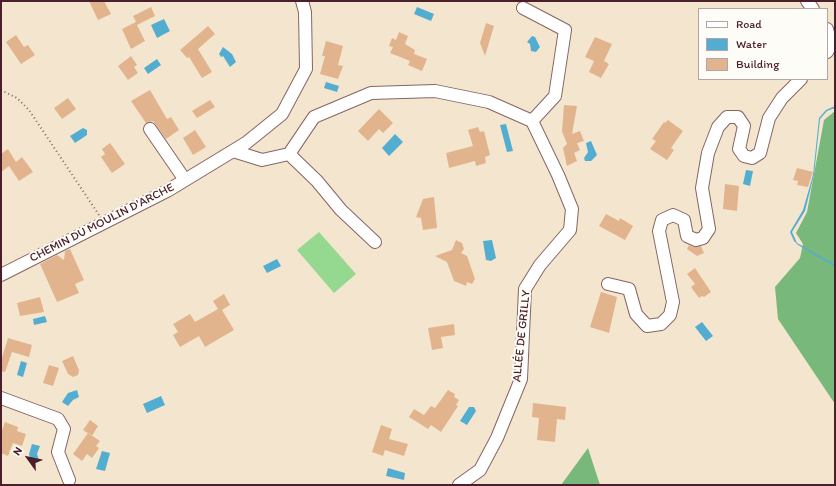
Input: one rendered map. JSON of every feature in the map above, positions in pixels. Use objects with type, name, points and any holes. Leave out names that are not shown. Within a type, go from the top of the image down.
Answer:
[{"type":"street","name":"CHEMIN DU MOULIN D'ARCHE","points":[[1,275],[150,201],[256,136],[282,114],[306,69],[305,12],[302,1]]},
{"type":"street","points":[[232,151],[262,160],[289,154],[314,117],[371,93],[435,91],[489,102],[532,121],[555,96],[565,30],[523,8]]},
{"type":"street","points":[[828,34],[830,44],[828,49]]},
{"type":"street","points":[[608,284],[629,289],[636,314],[648,326],[661,324],[670,315],[673,302],[659,231],[662,220],[673,215],[684,220],[687,236],[696,240],[703,238],[709,229],[702,188],[708,153],[718,127],[727,117],[738,117],[744,126],[739,149],[744,156],[752,158],[760,153],[770,118],[782,98],[800,80]]},
{"type":"street","name":"ALLÉE DE GRILLY","points":[[460,485],[480,470],[497,438],[521,379],[525,289],[540,265],[570,230],[572,209],[558,175],[532,121]]},
{"type":"street","points":[[150,129],[185,180]]},
{"type":"street","points":[[289,154],[317,181],[341,210],[375,242]]},
{"type":"street","points":[[1,398],[58,419],[64,429],[58,452],[70,480]]},
{"type":"path","points":[[1,90],[17,98],[30,110],[105,223]]},
{"type":"green space","points":[[835,111],[835,404],[778,319],[775,287],[800,258],[803,244],[796,233],[807,212],[824,120]]},
{"type":"green space","points":[[319,232],[356,274],[334,293],[297,250]]},
{"type":"green space","points":[[588,448],[600,485],[561,485]]},
{"type":"water","points":[[417,7],[434,14],[431,21],[414,14]]},
{"type":"water","points":[[164,19],[170,31],[157,38],[151,25]]},
{"type":"water","points":[[532,36],[535,37],[540,47],[536,52],[531,51],[530,44],[527,42]]},
{"type":"water","points":[[223,47],[232,54],[236,62],[230,67],[223,56],[221,57],[219,54]]},
{"type":"water","points":[[157,59],[161,65],[148,74],[144,68]]},
{"type":"water","points":[[326,82],[339,86],[337,92],[324,88]]},
{"type":"water","points":[[835,106],[835,108],[827,111],[820,119],[814,175],[805,211],[792,232],[797,243],[834,264],[835,268],[798,245],[794,241],[790,232],[803,210],[813,175],[819,118],[826,110]]},
{"type":"water","points":[[506,124],[513,151],[507,152],[500,125]]},
{"type":"water","points":[[83,128],[87,130],[87,135],[75,143],[70,136]]},
{"type":"water","points":[[395,134],[403,142],[389,156],[382,148]]},
{"type":"water","points":[[591,141],[597,155],[591,161],[585,161],[584,158],[588,152],[586,143]]},
{"type":"water","points":[[746,170],[753,171],[750,186],[743,184]]},
{"type":"water","points":[[492,240],[496,258],[491,261],[486,260],[483,241]]},
{"type":"water","points":[[277,259],[281,266],[267,273],[263,266]]},
{"type":"water","points":[[45,316],[47,322],[34,325],[33,319]]},
{"type":"water","points":[[702,322],[713,336],[706,341],[695,327]]},
{"type":"water","points":[[21,361],[27,363],[23,377],[17,375]]},
{"type":"water","points":[[77,390],[79,397],[73,400],[68,406],[62,402],[68,393]]},
{"type":"water","points":[[161,396],[165,405],[147,413],[143,404]]},
{"type":"water","points":[[469,407],[474,407],[476,411],[467,425],[460,421]]},
{"type":"water","points":[[32,444],[40,446],[37,454],[39,460],[31,462],[29,454]]},
{"type":"water","points":[[102,451],[110,453],[105,471],[96,469]]},
{"type":"water","points":[[388,468],[405,473],[404,480],[386,476]]},
{"type":"building","points":[[89,1],[104,1],[111,14],[98,20]]},
{"type":"building","points":[[151,7],[155,16],[137,25],[145,41],[131,49],[122,29],[136,22],[133,16]]},
{"type":"building","points":[[486,23],[494,26],[485,56],[480,43]]},
{"type":"building","points":[[208,26],[215,34],[198,49],[212,72],[202,78],[189,57],[187,58],[180,50]]},
{"type":"building","points":[[399,32],[408,36],[405,44],[415,50],[414,54],[427,59],[422,71],[408,65],[410,61],[390,53],[393,47],[389,46],[392,38],[396,40]]},
{"type":"building","points":[[16,35],[24,47],[28,45],[35,55],[21,64],[6,42]]},
{"type":"building","points":[[595,37],[612,44],[604,61],[609,64],[601,78],[589,72],[594,61],[585,57]]},
{"type":"building","points":[[326,41],[343,46],[338,65],[343,66],[338,79],[320,74],[325,56],[322,56]]},
{"type":"building","points":[[131,56],[137,65],[134,67],[138,73],[128,80],[118,66]]},
{"type":"building","points":[[150,90],[167,119],[171,117],[179,130],[166,139],[153,121],[146,123],[131,101]]},
{"type":"building","points":[[68,98],[76,109],[62,119],[54,108]]},
{"type":"building","points":[[210,100],[215,107],[197,118],[192,111]]},
{"type":"building","points":[[564,105],[577,106],[572,134],[580,131],[584,141],[577,143],[580,150],[574,153],[577,161],[567,166],[563,148],[567,144],[562,131]]},
{"type":"building","points":[[379,109],[393,123],[383,133],[379,129],[368,141],[358,131]]},
{"type":"building","points":[[668,120],[683,131],[671,148],[674,150],[667,160],[650,149],[656,141],[652,139],[664,122],[665,123]]},
{"type":"building","points":[[478,127],[480,132],[484,131],[490,155],[485,157],[486,163],[476,166],[475,161],[449,168],[446,153],[473,146],[468,130]]},
{"type":"building","points":[[195,130],[206,147],[193,155],[183,138]]},
{"type":"building","points":[[110,143],[125,164],[112,173],[101,157],[105,154],[102,149]]},
{"type":"building","points":[[8,149],[16,162],[22,157],[33,172],[19,181],[9,166],[1,172],[1,154]]},
{"type":"building","points":[[797,168],[813,172],[808,187],[797,185],[798,181],[793,180]]},
{"type":"building","points":[[725,184],[739,186],[737,211],[723,209]]},
{"type":"building","points":[[434,197],[437,228],[423,230],[421,218],[416,217],[423,199]]},
{"type":"building","points":[[606,214],[619,221],[620,218],[633,226],[625,240],[599,226]]},
{"type":"building","points":[[456,240],[462,243],[464,249],[461,253],[467,256],[475,279],[472,284],[467,282],[466,286],[454,281],[447,262],[435,256],[452,250]]},
{"type":"building","points":[[689,245],[693,247],[701,246],[704,253],[697,256],[687,249]]},
{"type":"building","points":[[70,249],[84,280],[75,284],[79,293],[57,302],[40,264],[57,255],[64,260],[65,251]]},
{"type":"building","points":[[695,268],[711,292],[704,297],[702,296],[699,298],[691,287],[695,284],[687,274]]},
{"type":"building","points":[[601,292],[617,297],[609,333],[590,327]]},
{"type":"building","points":[[224,294],[230,305],[222,310],[234,330],[205,347],[199,336],[180,347],[173,335],[178,332],[173,324],[190,314],[195,322],[218,309],[213,301]]},
{"type":"building","points":[[40,297],[44,312],[20,316],[17,303]]},
{"type":"building","points":[[454,324],[455,335],[441,337],[443,348],[432,350],[428,328]]},
{"type":"building","points":[[8,338],[32,345],[29,357],[12,352],[5,372],[1,371],[1,361]]},
{"type":"building","points":[[73,356],[79,370],[78,375],[73,377],[68,374],[62,361]]},
{"type":"building","points":[[49,365],[59,368],[53,386],[43,383]]},
{"type":"building","points":[[448,390],[455,394],[454,397],[459,400],[456,405],[458,406],[441,432],[431,425],[428,429],[409,417],[414,409],[424,415],[431,406],[435,408]]},
{"type":"building","points":[[533,403],[566,407],[565,420],[557,419],[555,442],[537,440],[539,418],[532,417]]},
{"type":"building","points":[[90,420],[98,426],[92,436],[83,430]]},
{"type":"building","points":[[5,422],[18,427],[17,431],[26,434],[22,446],[13,443],[8,456],[1,453],[1,433]]},
{"type":"building","points":[[381,425],[392,429],[389,439],[408,444],[404,456],[385,450],[383,456],[372,452]]},
{"type":"building","points":[[88,433],[100,441],[96,446],[99,448],[92,458],[87,454],[82,461],[73,454]]}]
